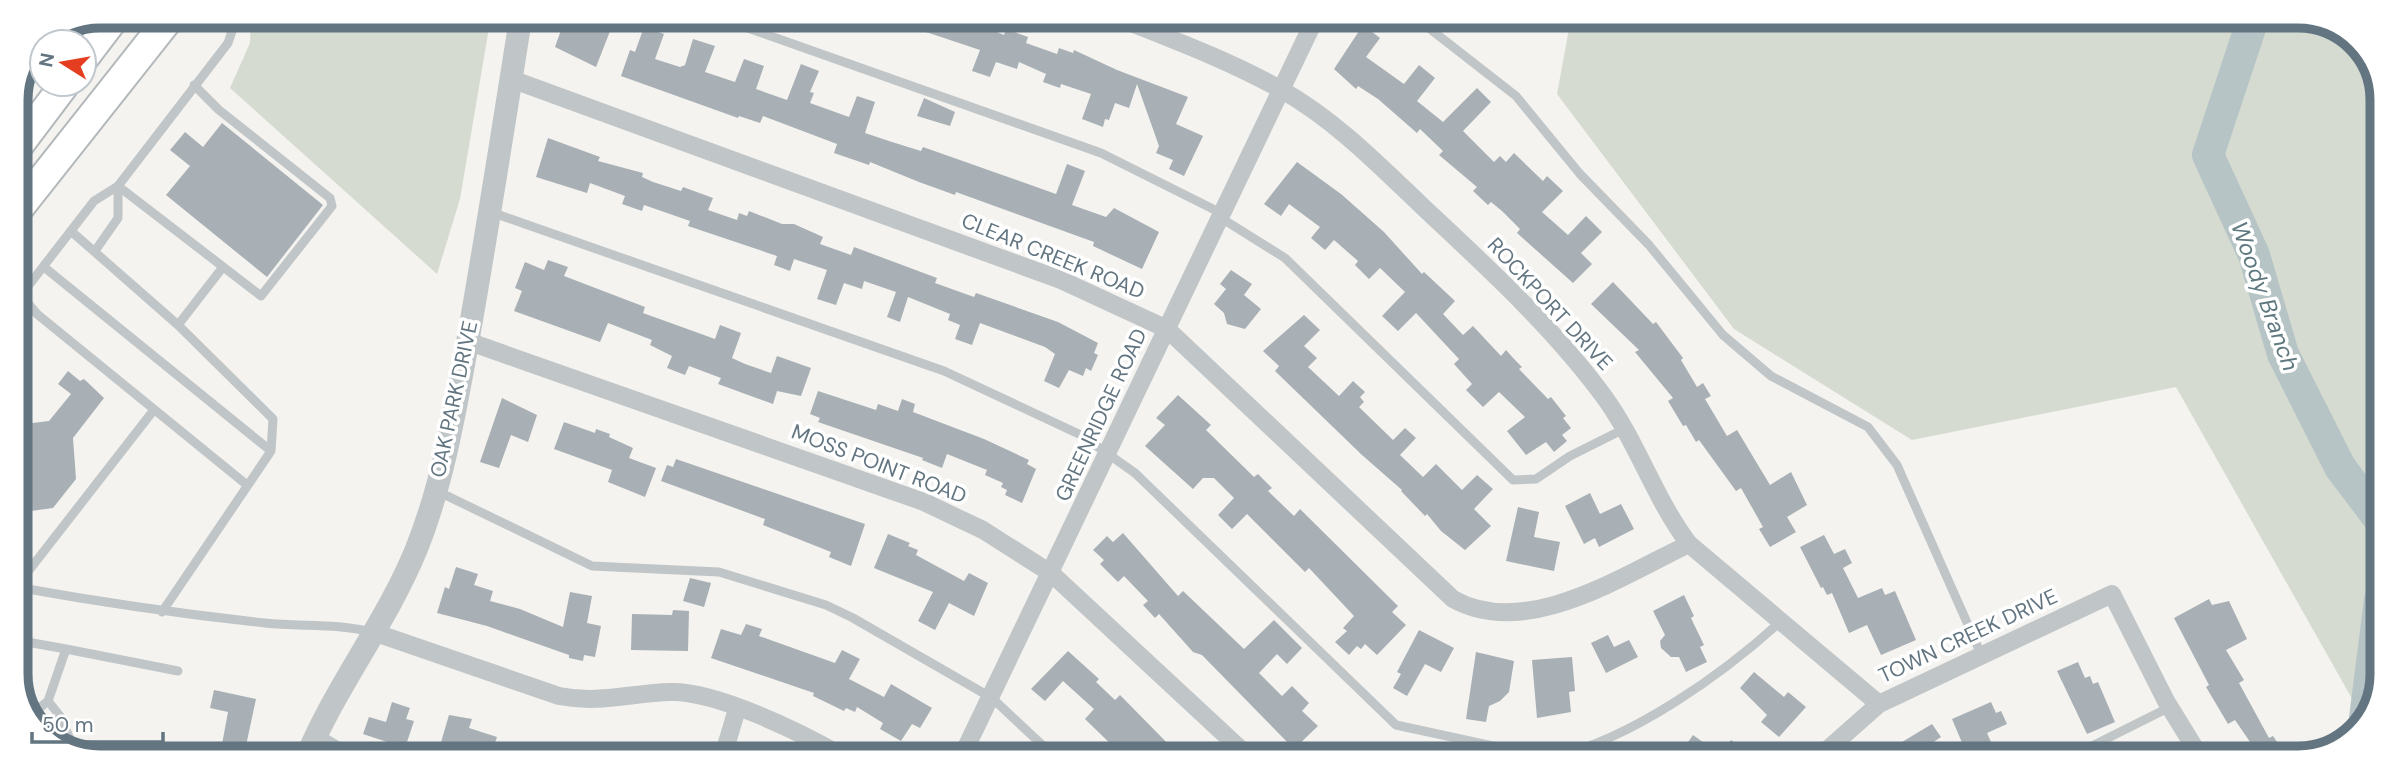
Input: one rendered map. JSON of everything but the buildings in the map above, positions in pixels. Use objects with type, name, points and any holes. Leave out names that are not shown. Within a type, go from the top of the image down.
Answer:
[{"type":"main road","points":[[28,197],[162,28]]},
{"type":"main road","points":[[28,133],[54,98]]},
{"type":"street","name":"OAK PARK DRIVE","points":[[311,746],[332,702],[376,633],[417,548],[435,490],[450,434],[491,212],[520,28]]},
{"type":"street","name":"ROCKPORT DRIVE","points":[[1144,28],[1189,46],[1282,90],[1369,156],[1465,246],[1570,354],[1605,399],[1624,429],[1667,515],[1689,544],[1879,704]]},
{"type":"street","name":"GREENRIDGE ROAD","points":[[968,746],[1311,28]]},
{"type":"street","name":"CLEAR CREEK ROAD","points":[[511,79],[1061,280],[1167,329],[1453,599],[1466,607],[1498,614],[1538,610],[1574,599],[1689,544]]},
{"type":"street","name":"MOSS POINT ROAD","points":[[467,341],[923,502],[983,530],[1052,574],[1237,746]]},
{"type":"street","name":"TOWN CREEK DRIVE","points":[[1832,746],[1879,704],[2112,594],[2170,707]]},
{"type":"street","points":[[376,633],[559,696],[582,700],[609,700],[674,692],[695,695],[737,709],[824,746]]},
{"type":"street","points":[[2170,707],[2194,746]]},
{"type":"street","points":[[726,746],[737,709]]},
{"type":"lane","points":[[28,283],[44,267],[94,201],[118,186],[229,43],[233,28]]},
{"type":"lane","points":[[748,28],[1101,153],[1222,216],[1285,258],[1513,480],[1522,482],[1536,479],[1570,456],[1624,429]]},
{"type":"lane","points":[[1429,28],[1516,96],[1580,174],[1649,245],[1723,335],[1771,376],[1868,427],[1897,465],[1981,654]]},
{"type":"lane","points":[[118,186],[261,296],[332,206],[330,198],[219,110],[194,85]]},
{"type":"lane","points":[[95,251],[118,218],[118,186]]},
{"type":"lane","points":[[491,212],[944,371],[1082,435],[1135,473],[1396,725],[1493,746]]},
{"type":"lane","points":[[72,232],[178,325],[273,419],[271,451],[162,612]]},
{"type":"lane","points":[[44,267],[271,451]]},
{"type":"lane","points":[[178,325],[223,267]]},
{"type":"lane","points":[[28,303],[37,314],[153,411],[247,485]]},
{"type":"lane","points":[[28,572],[153,411]]},
{"type":"lane","points":[[435,490],[592,565],[719,572],[825,605],[853,618],[992,698],[1043,746]]},
{"type":"lane","points":[[28,589],[162,612],[274,624],[355,627],[376,633]]},
{"type":"lane","points":[[1590,746],[1701,686],[1780,622]]},
{"type":"lane","points":[[28,642],[178,671]]},
{"type":"lane","points":[[38,710],[48,701],[66,649]]},
{"type":"lane","points":[[48,701],[60,716],[71,740]]},
{"type":"lane","points":[[2092,746],[2170,707]]},
{"type":"lane","points":[[317,733],[338,746]]},
{"type":"shaded area","points":[[251,28],[489,28],[460,199],[437,274],[230,88],[250,43]]},
{"type":"shaded area","points":[[1569,28],[2298,28],[2317,30],[2338,40],[2355,56],[2365,72],[2370,95],[2370,674],[2368,693],[2359,712],[2176,387],[1912,440],[1734,329],[1557,94]]},
{"type":"waterway","name":"Woody Branch","points":[[2250,28],[2208,155],[2254,255],[2283,354],[2340,467],[2370,507]]}]
